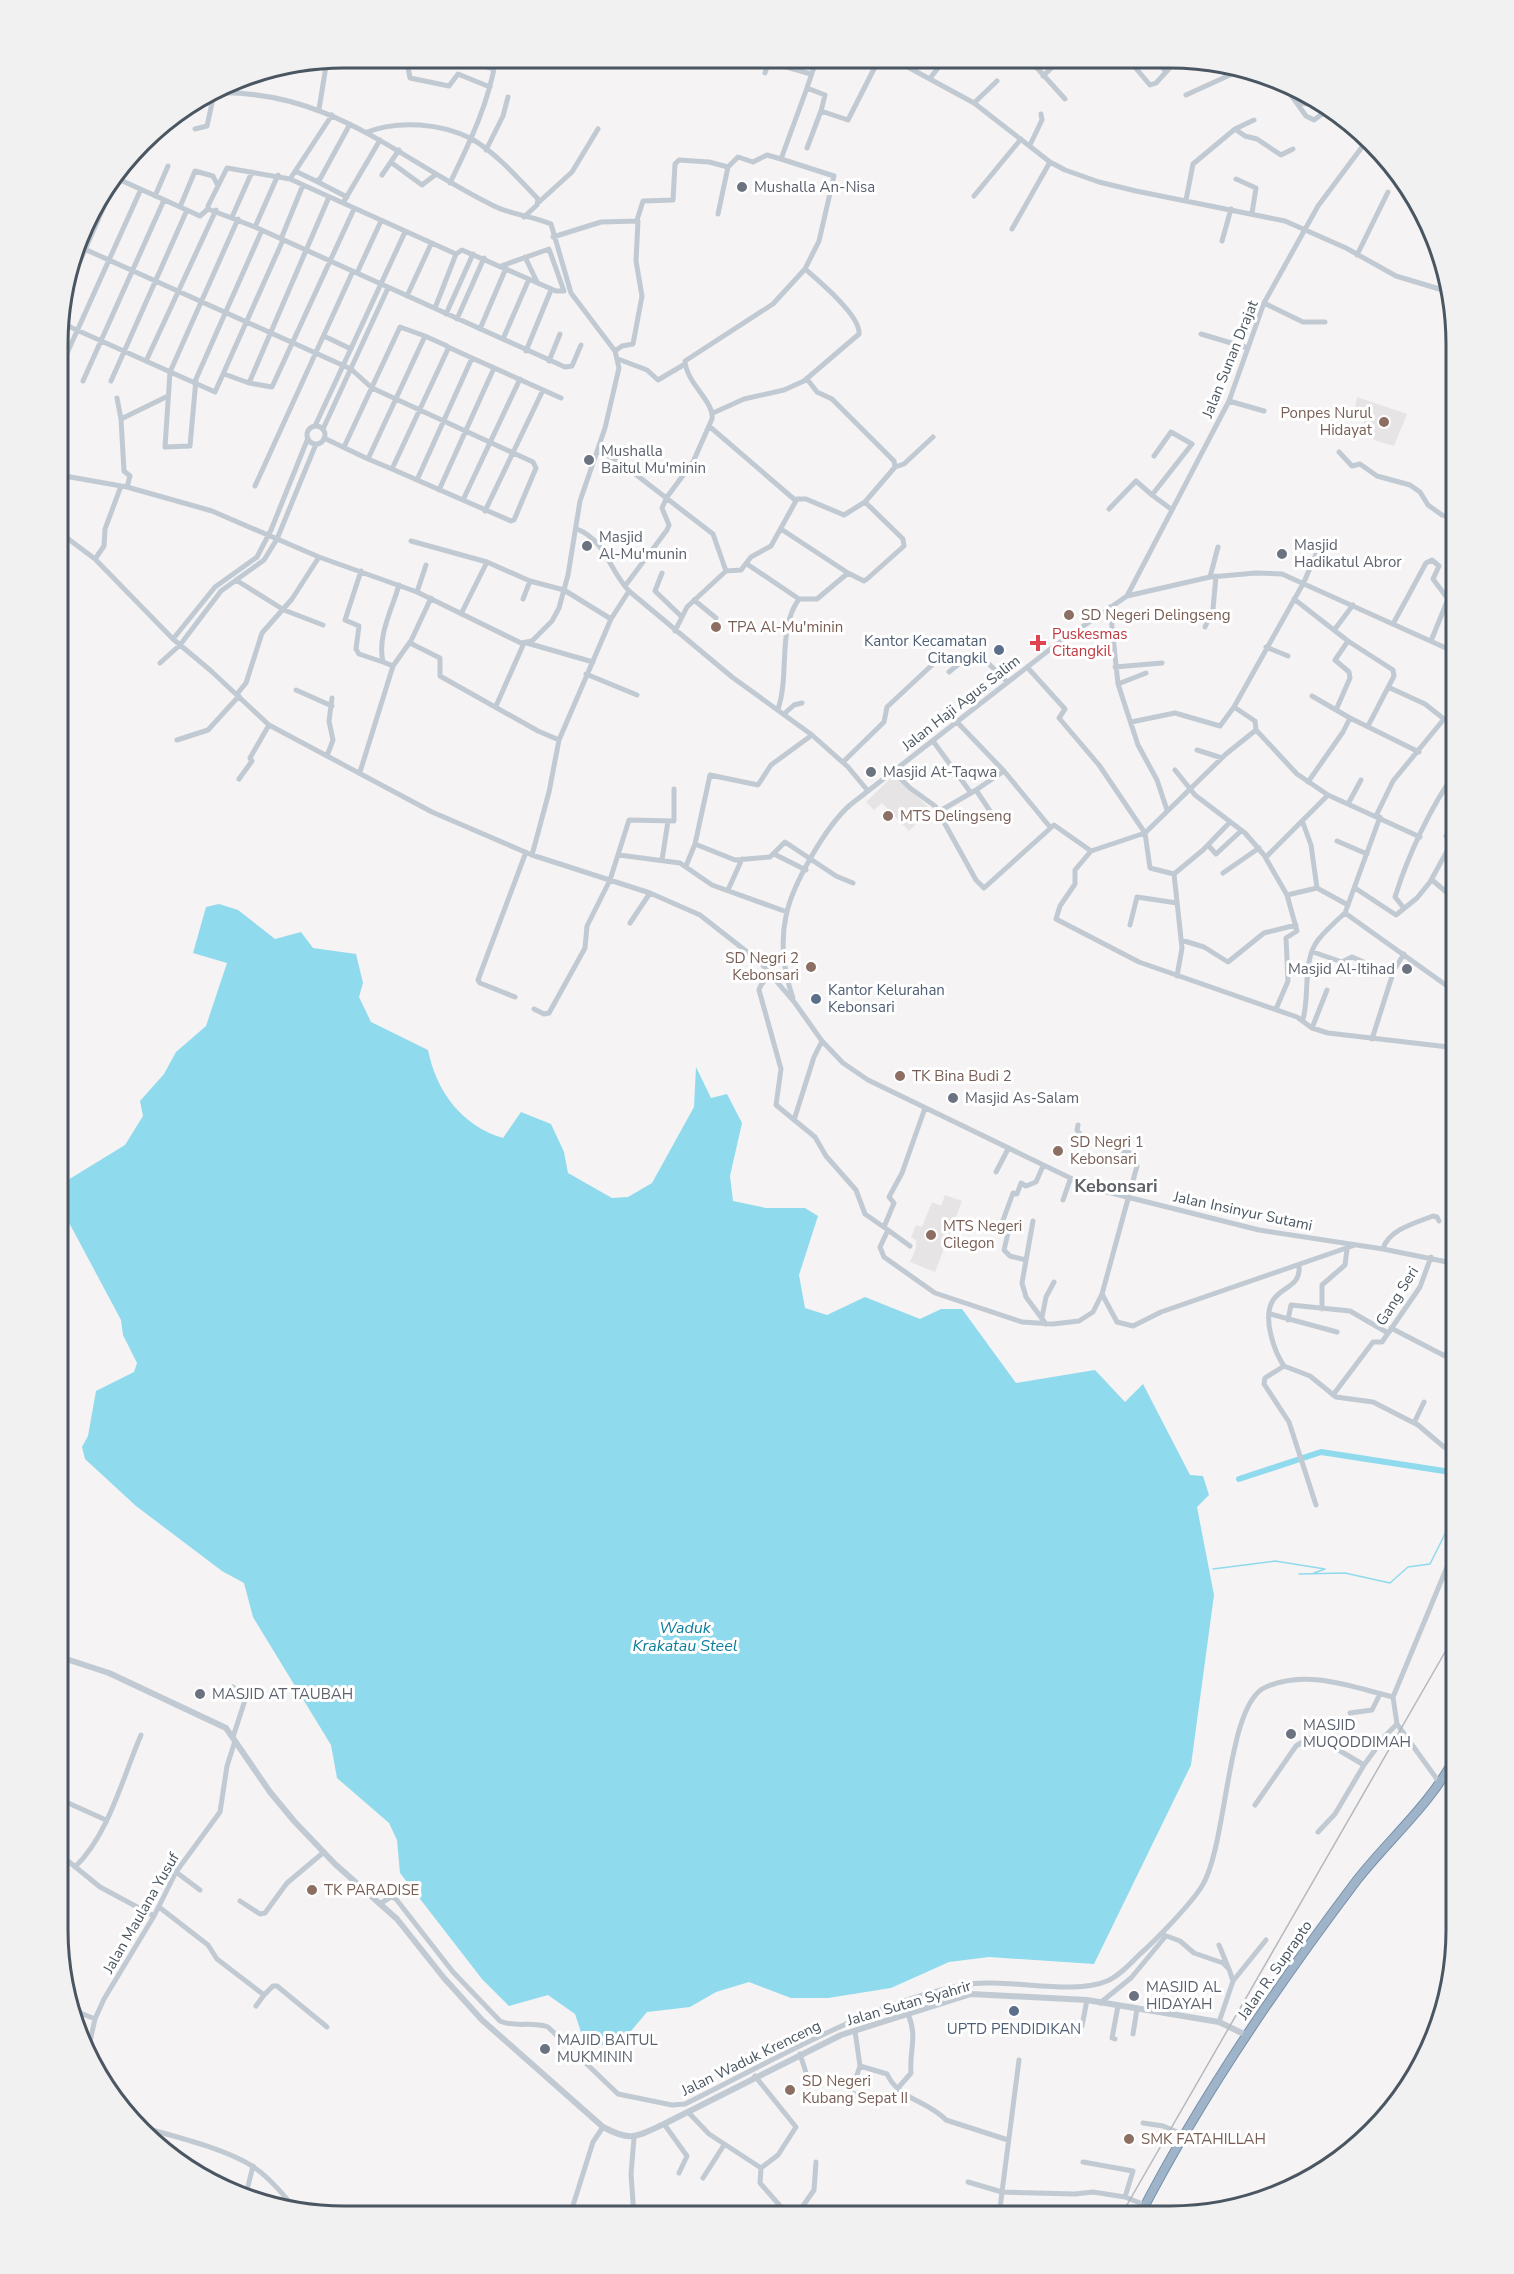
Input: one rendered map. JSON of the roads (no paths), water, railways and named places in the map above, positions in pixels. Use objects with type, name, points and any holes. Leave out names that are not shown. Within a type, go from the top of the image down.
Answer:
[{"type":"highway","name":"Jalan R. Suprapto","points":[[1145,2205],[1182,2134],[1246,2035],[1359,1878],[1446,1771]]},
{"type":"street","points":[[320,109],[326,68]]},
{"type":"street","points":[[408,68],[410,78],[449,86],[458,74],[489,87]]},
{"type":"street","points":[[450,183],[471,139],[494,69],[491,68]]},
{"type":"street","points":[[765,73],[767,68]]},
{"type":"street","points":[[794,68],[812,74]]},
{"type":"street","points":[[781,159],[814,68]]},
{"type":"street","points":[[821,111],[849,120],[874,68]]},
{"type":"street","points":[[912,68],[974,103],[1050,162],[1099,182],[1252,213],[1305,229],[1396,276],[1441,290]]},
{"type":"street","points":[[931,77],[938,68]]},
{"type":"street","points":[[1036,68],[1065,99]]},
{"type":"street","points":[[1043,76],[1051,68]]},
{"type":"street","points":[[1136,68],[1150,85],[1156,83],[1170,68]]},
{"type":"street","points":[[1163,68],[1166,72]]},
{"type":"street","points":[[1186,95],[1229,74]]},
{"type":"street","points":[[974,103],[997,81]]},
{"type":"street","points":[[807,88],[825,95],[807,148]]},
{"type":"street","points":[[227,93],[255,94],[320,109],[399,150],[435,175],[494,207],[551,224],[553,237],[572,293],[615,351],[618,359],[618,372],[597,451],[582,492],[564,590],[552,621],[526,643],[496,706]]},
{"type":"street","points":[[1291,95],[1309,119],[1323,114]]},
{"type":"street","points":[[486,150],[503,116],[508,98]]},
{"type":"street","points":[[195,129],[207,126],[212,100]]},
{"type":"street","points":[[1296,102],[1310,105]]},
{"type":"street","points":[[1030,145],[1042,120],[1041,114]]},
{"type":"street","points":[[290,180],[332,115]]},
{"type":"street","points":[[1186,200],[1193,164],[1235,129],[1254,120]]},
{"type":"street","points":[[316,181],[350,124]]},
{"type":"street","points":[[366,132],[383,126],[403,124],[440,130],[471,139],[531,191],[539,202]]},
{"type":"street","points":[[524,217],[572,172],[598,129]]},
{"type":"street","points":[[1235,129],[1245,136],[1257,139],[1281,155],[1293,149]]},
{"type":"street","points":[[974,196],[1021,139]]},
{"type":"street","points":[[343,203],[380,140]]},
{"type":"street","name":"Jalan Sunan Drajat","points":[[1126,596],[1229,401],[1264,303],[1305,229],[1334,183],[1363,145]]},
{"type":"street","points":[[382,176],[399,150]]},
{"type":"street","points":[[618,359],[647,370],[658,380],[685,364],[691,356],[773,304],[805,269],[819,241],[827,202],[835,180],[832,174],[767,155],[753,162],[738,157],[728,168],[718,214]]},
{"type":"street","points":[[615,351],[622,345],[632,346],[635,342],[642,288],[636,261],[637,220],[643,201],[674,198],[676,160],[709,162],[728,168]]},
{"type":"street","points":[[1012,230],[1050,162]]},
{"type":"street","points":[[392,163],[422,185],[435,175]]},
{"type":"street","points":[[155,196],[168,166]]},
{"type":"street","points":[[120,180],[200,216],[208,209],[217,185],[227,168],[278,176],[456,254]]},
{"type":"street","points":[[180,207],[195,171],[213,176],[217,185]]},
{"type":"street","points":[[296,171],[347,197]]},
{"type":"street","points":[[252,172],[202,302],[170,372],[164,446],[189,448],[194,384],[262,230]]},
{"type":"street","points":[[255,227],[278,176]]},
{"type":"street","points":[[1236,179],[1256,188],[1252,213]]},
{"type":"street","points":[[68,326],[147,359],[194,384],[215,392],[247,323],[303,185]]},
{"type":"street","points":[[68,352],[141,189]]},
{"type":"street","points":[[1358,255],[1388,192]]},
{"type":"street","points":[[249,383],[329,197]]},
{"type":"street","points":[[83,381],[164,200]]},
{"type":"street","points":[[78,267],[104,205]]},
{"type":"street","points":[[224,374],[269,389],[272,387],[354,208]]},
{"type":"street","points":[[208,209],[216,210],[307,250],[549,361],[570,368],[581,345]]},
{"type":"street","points":[[1222,241],[1231,209]]},
{"type":"street","points":[[111,381],[187,210]]},
{"type":"street","points":[[147,359],[216,210]]},
{"type":"street","points":[[553,237],[594,223],[637,220]]},
{"type":"street","points":[[255,486],[324,336],[381,221]]},
{"type":"street","points":[[173,639],[215,587],[257,557],[269,535],[308,438],[308,432],[315,426],[405,232]]},
{"type":"street","points":[[407,296],[431,244]]},
{"type":"street","points":[[435,308],[456,254],[462,250],[484,258],[504,267],[529,279],[538,284],[552,290],[564,291],[549,249],[504,267],[480,329]]},
{"type":"street","points":[[86,250],[343,365],[351,369],[372,388],[490,441],[533,462],[536,468],[514,520],[485,511],[324,438]]},
{"type":"street","points":[[447,314],[473,254]]},
{"type":"street","points":[[525,257],[538,284]]},
{"type":"street","points":[[457,319],[484,258]]},
{"type":"street","points":[[713,413],[744,399],[788,388],[807,379],[860,332],[848,312],[805,269]]},
{"type":"street","points":[[502,339],[529,279]]},
{"type":"street","points":[[324,438],[323,429],[388,288]]},
{"type":"street","points":[[526,351],[552,290]]},
{"type":"street","points":[[1264,303],[1303,322],[1325,322]]},
{"type":"street","points":[[344,447],[400,327],[404,326],[561,398]]},
{"type":"street","points":[[549,361],[560,334]]},
{"type":"street","points":[[1201,334],[1248,348]]},
{"type":"street","points":[[324,336],[351,349]]},
{"type":"street","points":[[368,459],[425,336]]},
{"type":"street","points":[[392,469],[448,347]]},
{"type":"street","points":[[417,480],[472,358]]},
{"type":"street","points":[[515,997],[480,983],[478,980],[529,854],[549,792],[559,740],[611,619],[627,588],[667,530],[669,525],[662,508],[667,497],[687,472],[710,426],[713,413],[694,387],[685,364]]},
{"type":"street","points":[[439,490],[494,368]]},
{"type":"street","points":[[463,500],[520,379]]},
{"type":"street","points":[[807,379],[817,392],[832,399],[872,437],[894,461],[895,467]]},
{"type":"street","points":[[485,511],[543,390]]},
{"type":"street","points":[[121,419],[168,396]]},
{"type":"street","points":[[95,559],[104,546],[105,529],[130,476],[124,471],[121,419],[117,398]]},
{"type":"street","points":[[1229,401],[1264,411]]},
{"type":"street","points":[[315,426],[323,429]]},
{"type":"street","points":[[710,426],[795,500],[806,499],[844,515],[866,502],[895,467],[904,464],[933,437]]},
{"type":"street","points":[[1154,456],[1171,432],[1204,451]]},
{"type":"street","points":[[308,438],[316,444]]},
{"type":"street","points":[[160,663],[180,645],[216,597],[262,563],[277,539],[316,444],[324,438]]},
{"type":"street","points":[[1152,495],[1192,444]]},
{"type":"street","points":[[597,451],[617,460],[713,534],[726,571]]},
{"type":"street","points":[[1339,452],[1352,466],[1361,464],[1377,476],[1410,485],[1420,492],[1428,505],[1446,516]]},
{"type":"street","points":[[68,478],[124,487],[212,511],[319,557],[417,592],[526,643],[593,662]]},
{"type":"street","points":[[1109,509],[1136,482],[1172,509]]},
{"type":"street","points":[[675,631],[694,600],[726,571],[741,570],[752,557],[766,551],[781,529],[795,500]]},
{"type":"street","points":[[781,529],[864,581],[904,546],[903,539],[866,502]]},
{"type":"street","points":[[577,529],[595,538],[627,588],[732,677],[813,735],[843,762],[868,791]]},
{"type":"street","name":"Jalan Insinyur Sutami","points":[[68,539],[95,559],[173,639],[269,725],[432,812],[529,854],[650,893],[700,915],[750,952],[774,976],[822,1041],[861,1075],[1070,1180],[1126,1198],[1259,1230],[1446,1261]]},
{"type":"street","points":[[411,541],[488,562],[531,580],[564,590],[611,619]]},
{"type":"street","points":[[1205,627],[1213,609],[1213,577],[1218,547]]},
{"type":"street","points":[[1131,722],[1175,713],[1220,726],[1234,707],[1304,582],[1316,554]]},
{"type":"street","points":[[177,740],[208,730],[238,695],[246,684],[262,633],[284,610],[319,557]]},
{"type":"street","points":[[1393,624],[1426,563],[1432,560],[1439,566],[1433,579],[1446,596]]},
{"type":"street","points":[[461,614],[488,562]]},
{"type":"street","points":[[747,564],[799,598],[820,598],[848,573]]},
{"type":"street","points":[[417,592],[426,565]]},
{"type":"street","points":[[361,572],[345,620],[359,626],[356,649],[359,654],[393,666]]},
{"type":"street","points":[[662,573],[655,592],[682,617]]},
{"type":"street","points":[[1126,596],[1213,577],[1276,573],[1304,582],[1446,647]]},
{"type":"street","points":[[236,580],[284,610],[323,625]]},
{"type":"street","points":[[523,599],[531,580]]},
{"type":"street","points":[[383,662],[384,625],[399,585]]},
{"type":"street","name":"Jalan Haji Agus Salim","points":[[785,976],[787,912],[806,870],[834,821],[868,791],[1007,682],[1126,596]]},
{"type":"street","points":[[360,772],[393,666],[410,642],[431,598]]},
{"type":"street","points":[[778,708],[785,683],[789,619],[799,598]]},
{"type":"street","points":[[1294,599],[1348,641],[1394,670],[1368,726]]},
{"type":"street","points":[[694,600],[716,618]]},
{"type":"street","points":[[1431,641],[1446,604]]},
{"type":"street","points":[[1335,629],[1353,605]]},
{"type":"street","points":[[1110,607],[1118,684],[1138,745],[1157,780],[1167,810]]},
{"type":"street","points":[[1336,710],[1350,678],[1349,672],[1335,660],[1348,641]]},
{"type":"street","points":[[410,642],[440,658],[440,676],[538,731],[559,740]]},
{"type":"street","points":[[1266,647],[1288,656]]},
{"type":"street","points":[[949,672],[972,653],[989,664],[1007,682]]},
{"type":"street","points":[[1115,667],[1162,663]]},
{"type":"street","points":[[843,762],[884,722],[887,707],[932,665]]},
{"type":"street","points":[[1027,667],[1065,709],[1059,718],[1099,765],[1145,833],[1150,868],[1174,874]]},
{"type":"street","points":[[1118,684],[1146,673]]},
{"type":"street","points":[[586,674],[637,695]]},
{"type":"street","points":[[1303,1019],[1308,1000],[1307,981],[1318,939],[1345,913],[1391,784],[1435,734],[1444,718],[1425,704],[1388,687]]},
{"type":"street","points":[[296,690],[332,706]]},
{"type":"street","points":[[1312,696],[1350,718],[1419,752]]},
{"type":"street","points":[[327,756],[333,740],[329,721],[332,698]]},
{"type":"street","points":[[785,713],[794,705],[802,703]]},
{"type":"street","points":[[1234,707],[1255,721],[1256,730],[1308,782],[1328,795],[1420,837]]},
{"type":"street","points":[[1308,782],[1343,732],[1350,718]]},
{"type":"street","points":[[957,722],[1004,771],[1050,827]]},
{"type":"street","points":[[239,779],[252,761],[249,758],[269,725]]},
{"type":"street","points":[[1256,730],[1222,758],[1145,833],[1091,851],[1075,870],[1076,884],[1057,911],[1056,919],[1085,932],[1126,957],[1303,1019],[1312,1028],[1446,1047]]},
{"type":"street","points":[[686,866],[695,844],[710,775],[758,785],[771,765],[813,735]]},
{"type":"street","points":[[933,741],[994,817]]},
{"type":"street","points":[[1197,750],[1222,758]]},
{"type":"street","points":[[1175,770],[1190,789],[1259,848],[1287,895],[1296,932],[1286,938],[1288,981],[1275,1009]]},
{"type":"street","points":[[893,771],[910,788],[931,802],[976,880],[984,888],[989,886],[1054,825],[1091,851]]},
{"type":"street","points":[[938,812],[1004,771]]},
{"type":"street","points":[[1348,804],[1361,780]]},
{"type":"street","points":[[1403,907],[1396,896],[1420,837],[1446,787]]},
{"type":"street","points":[[534,1009],[544,1014],[550,1011],[585,948],[587,926],[610,880],[630,819],[674,820],[674,789]]},
{"type":"street","points":[[1266,857],[1273,852],[1281,839],[1303,823],[1328,795]]},
{"type":"street","points":[[662,860],[668,821]]},
{"type":"street","points":[[1174,874],[1208,845],[1230,822]]},
{"type":"street","points":[[1303,823],[1311,845],[1317,888]]},
{"type":"street","points":[[1208,845],[1216,854],[1241,831]]},
{"type":"street","points":[[1337,841],[1367,854]]},
{"type":"street","points":[[695,844],[727,858],[742,859],[770,857],[785,842],[836,876],[853,883]]},
{"type":"street","points":[[1223,873],[1259,848]]},
{"type":"street","points":[[1355,888],[1394,915],[1417,898],[1431,880],[1446,853]]},
{"type":"street","points":[[774,854],[806,870]]},
{"type":"street","points":[[619,855],[662,860],[686,866],[703,880],[787,912]]},
{"type":"street","points":[[728,890],[742,859]]},
{"type":"street","points":[[1174,874],[1182,955],[1177,976]]},
{"type":"street","points":[[1431,880],[1446,892]]},
{"type":"street","points":[[1287,895],[1317,888],[1348,905]]},
{"type":"street","points":[[630,923],[650,893]]},
{"type":"street","points":[[1130,925],[1137,897],[1178,903]]},
{"type":"street","points":[[1345,913],[1446,985]]},
{"type":"street","points":[[1181,940],[1204,947],[1228,962],[1264,933],[1296,926]]},
{"type":"street","points":[[1313,952],[1342,962],[1352,957],[1378,968],[1394,970]]},
{"type":"street","points":[[1372,1038],[1394,970],[1404,954]]},
{"type":"street","points":[[795,1003],[785,976],[774,976],[764,982],[759,990],[781,1069],[775,1102],[815,1137],[826,1156],[856,1190],[865,1214],[910,1246]]},
{"type":"street","points":[[1312,1028],[1327,990]]},
{"type":"street","points":[[795,1120],[814,1057],[822,1041]]},
{"type":"street","points":[[925,1108],[902,1173],[889,1197],[894,1203],[880,1247],[884,1257],[935,1293],[1022,1322],[1069,1324],[1087,1317],[1096,1307],[1102,1294],[1126,1198],[1137,1166],[1133,1154],[1082,1137],[1077,1130],[1078,1125]]},
{"type":"street","points":[[996,1172],[1008,1149]]},
{"type":"street","points":[[1026,1260],[1010,1256],[1004,1250],[1008,1233],[1002,1223],[1013,1193],[1017,1194],[1020,1183],[1026,1186],[1036,1182],[1043,1166]]},
{"type":"street","points":[[1063,1200],[1070,1180]]},
{"type":"street","points":[[1383,1249],[1389,1236],[1433,1216],[1439,1221]]},
{"type":"street","points":[[1033,1221],[1022,1283],[1023,1291],[1046,1324]]},
{"type":"street","points":[[1102,1294],[1117,1322],[1133,1326],[1161,1312],[1355,1245]]},
{"type":"street","points":[[1322,1309],[1322,1285],[1345,1265],[1347,1249]]},
{"type":"street","name":"Gang Seri","points":[[1333,1395],[1373,1342],[1381,1343],[1420,1287],[1431,1257]]},
{"type":"street","points":[[1299,1266],[1297,1278],[1273,1299],[1270,1314],[1273,1340],[1284,1366],[1310,1376],[1333,1395],[1344,1399],[1367,1400],[1414,1423],[1446,1448]]},
{"type":"street","points":[[1042,1317],[1046,1298],[1054,1282]]},
{"type":"street","points":[[1288,1320],[1291,1305],[1350,1311],[1445,1356],[1446,1354]]},
{"type":"street","points":[[1270,1314],[1336,1332]]},
{"type":"street","points":[[1284,1366],[1265,1378],[1264,1384],[1282,1410],[1294,1437],[1316,1506]]},
{"type":"street","points":[[1414,1423],[1424,1402]]},
{"type":"street","points":[[1439,1782],[1397,1724],[1393,1697],[1446,1567]]},
{"type":"street","points":[[68,1659],[87,1664],[158,1694],[222,1725],[270,1792],[324,1852],[381,1904],[483,2020],[603,2127],[626,2138],[634,2138],[630,2174],[633,2206]]},
{"type":"street","name":"Jalan Waduk Krenceng","points":[[381,1904],[391,1897],[396,1899],[453,1972],[500,2021],[508,2024],[537,2023],[548,2027],[618,2094],[680,2106],[834,2031],[897,2005],[964,1984],[1092,1986],[1107,1981],[1141,1954],[1202,1886],[1217,1848],[1240,1719],[1251,1698],[1264,1687],[1297,1680],[1336,1681],[1393,1697]]},
{"type":"street","name":"Jalan Maulana Yusuf","points":[[90,2041],[95,2019],[104,1999],[154,1916],[176,1872],[220,1812],[227,1766],[246,1696],[233,1687]]},
{"type":"street","points":[[1350,1713],[1372,1710],[1380,1694]]},
{"type":"street","points":[[1318,1832],[1335,1814],[1364,1765],[1385,1736],[1397,1724]]},
{"type":"street","points":[[75,1867],[86,1855],[105,1820],[141,1735]]},
{"type":"street","points":[[1255,1804],[1296,1746],[1309,1738],[1325,1742],[1364,1765]]},
{"type":"street","points":[[68,1803],[105,1820]]},
{"type":"street","points":[[240,1901],[260,1914],[265,1913],[287,1883],[324,1852]]},
{"type":"street","points":[[68,1861],[117,1897],[154,1916]]},
{"type":"street","points":[[176,1872],[200,1890]]},
{"type":"street","points":[[159,1907],[208,1945],[217,1959],[264,1995]]},
{"type":"street","points":[[1161,1932],[1166,1937],[1180,1941],[1194,1953],[1219,1962],[1229,1969]]},
{"type":"street","points":[[1100,2002],[1131,1978],[1166,1937]]},
{"type":"street","points":[[1219,2022],[1233,1981],[1266,1940]]},
{"type":"street","points":[[1219,1945],[1233,1981]]},
{"type":"street","points":[[256,2006],[273,1986],[277,1986],[327,2026]]},
{"type":"street","name":"Jalan Sutan Syahrir","points":[[634,2138],[800,2054],[855,2031],[971,1994],[1100,2002],[1219,2022],[1246,2035]]},
{"type":"street","points":[[1082,2026],[1087,2001]]},
{"type":"street","points":[[1115,2039],[1112,2038],[1118,2006]]},
{"type":"street","points":[[1133,2034],[1137,2009]]},
{"type":"street","points":[[80,2013],[95,2019]]},
{"type":"street","points":[[898,2088],[911,2073],[910,2062],[915,2037],[908,2014]]},
{"type":"street","points":[[855,2031],[860,2066],[851,2092],[860,2097]]},
{"type":"street","points":[[800,2054],[810,2085],[810,2093]]},
{"type":"street","points":[[1000,2206],[1019,2060]]},
{"type":"street","points":[[860,2066],[887,2074],[892,2085],[905,2096],[946,2120],[1008,2140]]},
{"type":"street","points":[[754,2076],[796,2127],[778,2156],[761,2168]]},
{"type":"street","points":[[688,2112],[709,2134],[761,2168]]},
{"type":"street","points":[[1143,2123],[1171,2128],[1182,2134]]},
{"type":"street","points":[[664,2124],[687,2156],[679,2173]]},
{"type":"street","points":[[573,2206],[593,2142],[603,2127]]},
{"type":"street","points":[[153,2130],[180,2138],[253,2166],[288,2201]]},
{"type":"street","points":[[703,2178],[724,2145]]},
{"type":"street","points":[[803,2206],[814,2190],[816,2162]]},
{"type":"street","points":[[1083,2162],[1133,2171],[1125,2197]]},
{"type":"street","points":[[247,2189],[253,2166]]},
{"type":"street","points":[[761,2168],[760,2183],[780,2206]]},
{"type":"street","points":[[968,2182],[1002,2192],[1075,2194],[1093,2192],[1125,2197],[1145,2205]]},
{"type":"water","name":"Waduk Krakatau Steel","points":[[219,904],[238,910],[275,939],[301,932],[313,948],[356,954],[363,983],[359,997],[371,1022],[428,1050],[444,1093],[463,1116],[475,1125],[503,1138],[521,1112],[551,1124],[564,1152],[568,1173],[612,1198],[628,1197],[652,1183],[694,1107],[696,1067],[711,1098],[727,1094],[742,1123],[730,1176],[733,1201],[766,1208],[805,1208],[818,1216],[799,1275],[805,1308],[827,1315],[865,1297],[920,1319],[941,1309],[962,1309],[1016,1383],[1095,1370],[1125,1402],[1143,1384],[1190,1475],[1203,1476],[1209,1495],[1197,1507],[1214,1595],[1191,1765],[1094,1964],[989,1957],[949,1962],[891,1988],[828,1998],[791,1998],[749,1982],[716,1992],[690,2007],[647,2012],[631,2031],[625,2044],[603,2045],[582,2035],[575,2014],[548,1995],[509,2006],[482,1979],[400,1873],[397,1840],[389,1823],[337,1778],[331,1745],[253,1617],[244,1583],[222,1571],[136,1506],[85,1459],[82,1447],[88,1436],[96,1391],[134,1372],[137,1363],[123,1335],[121,1320],[68,1221],[68,1180],[125,1145],[143,1116],[140,1101],[164,1074],[176,1052],[206,1026],[227,963],[193,953],[206,907]]},
{"type":"waterway","points":[[1239,1479],[1321,1452],[1446,1471]]},
{"type":"waterway","points":[[1299,1574],[1345,1573],[1390,1583],[1408,1567],[1430,1564],[1446,1532]]},
{"type":"waterway","points":[[1213,1569],[1275,1561],[1325,1569],[1314,1573]]},
{"type":"railway","points":[[1126,2206],[1446,1650]]},
{"type":"place","name":"Mushalla An-Nisa","points":[[742,187]]},
{"type":"place","name":"Ponpes Nurul Hidayat","points":[[1384,422]]},
{"type":"place","name":"Mushalla Baitul Mu'minin","points":[[589,460]]},
{"type":"place","name":"Masjid Al-Mu'munin","points":[[587,546]]},
{"type":"place","name":"Masjid Hadikatul Abror","points":[[1282,554]]},
{"type":"place","name":"SD Negeri Delingseng","points":[[1069,615]]},
{"type":"place","name":"TPA Al-Mu'minin","points":[[716,627]]},
{"type":"place","name":"Puskesmas Citangkil","points":[[1038,643]]},
{"type":"place","name":"Kantor Kecamatan Citangkil","points":[[999,650]]},
{"type":"place","name":"Masjid At-Taqwa","points":[[871,772]]},
{"type":"place","name":"MTS Delingseng","points":[[888,816]]},
{"type":"place","name":"SD Negri 2 Kebonsari","points":[[811,967]]},
{"type":"place","name":"Masjid Al-Itihad","points":[[1407,969]]},
{"type":"place","name":"Kantor Kelurahan Kebonsari","points":[[816,999]]},
{"type":"place","name":"TK Bina Budi 2","points":[[900,1076]]},
{"type":"place","name":"Masjid As-Salam","points":[[953,1098]]},
{"type":"place","name":"SD Negri 1 Kebonsari","points":[[1058,1151]]},
{"type":"place","name":"MTS Negeri Cilegon","points":[[931,1235]]},
{"type":"place","name":"MASJID AT TAUBAH","points":[[200,1694]]},
{"type":"place","name":"MASJID MUQODDIMAH","points":[[1291,1734]]},
{"type":"place","name":"TK PARADISE","points":[[312,1890]]},
{"type":"place","name":"MASJID AL HIDAYAH","points":[[1134,1996]]},
{"type":"place","name":"UPTD PENDIDIKAN","points":[[1014,2011]]},
{"type":"place","name":"MAJID BAITUL MUKMININ","points":[[545,2049]]},
{"type":"place","name":"SD Negeri Kubang Sepat II","points":[[790,2090]]},
{"type":"place","name":"SMK FATAHILLAH","points":[[1129,2139]]},
{"type":"district","name":"Kebonsari","points":[[1116,1186]]}]
